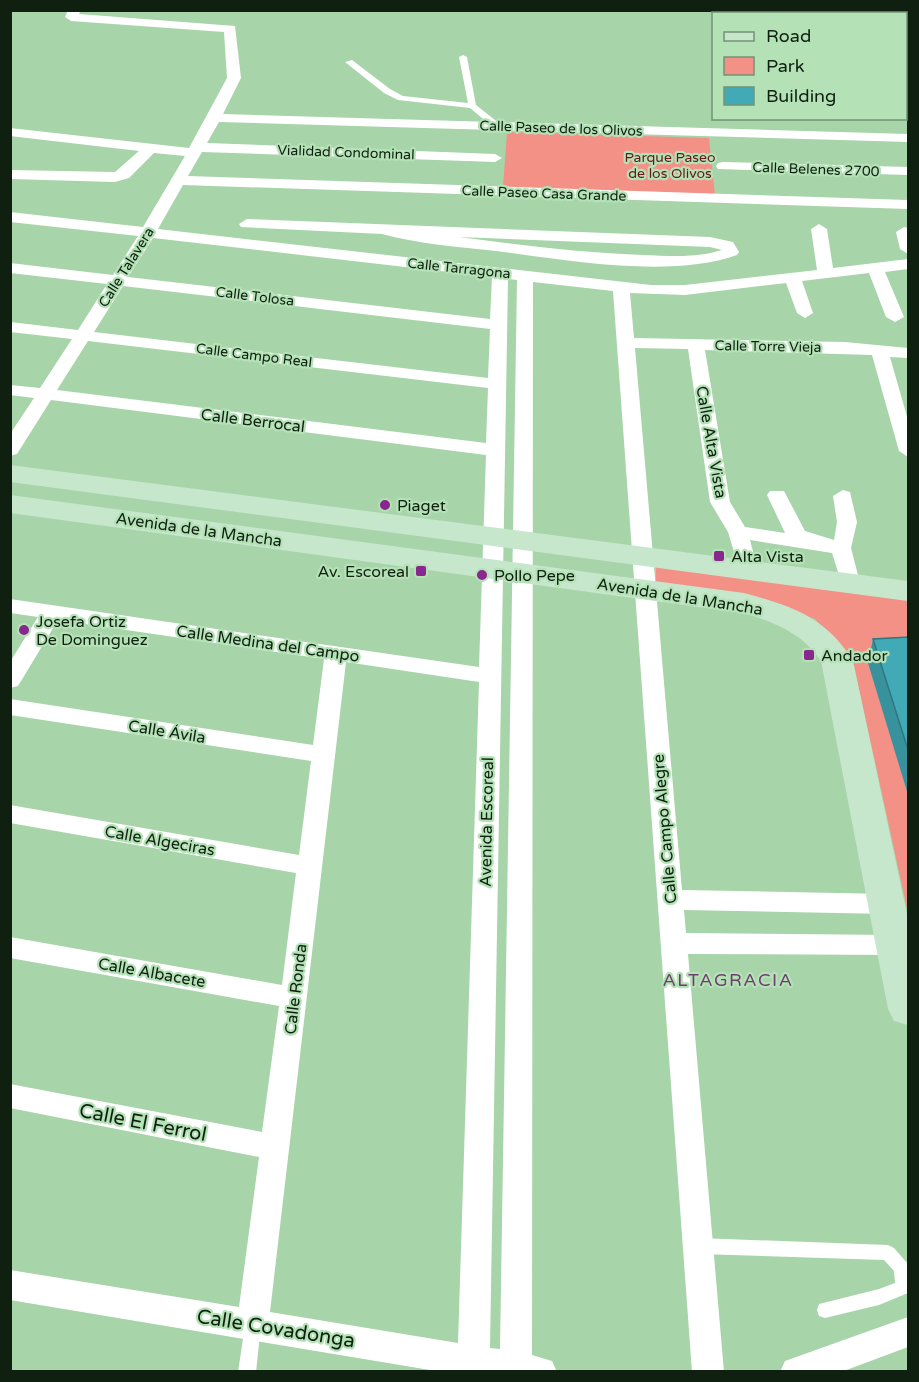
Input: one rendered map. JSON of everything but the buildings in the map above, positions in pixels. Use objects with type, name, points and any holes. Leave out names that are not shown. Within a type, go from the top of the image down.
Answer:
[{"type":"street","points":[[75,10],[71,17],[117,16]]},
{"type":"street","points":[[804,10],[829,12]]},
{"type":"street","name":"Calle Talavera","points":[[10,450],[148,233],[179,180],[197,143],[214,118],[234,78],[230,29],[117,16]]},
{"type":"street","points":[[908,16],[909,22]]},
{"type":"street","name":"Calle Paseo de los Olivos","points":[[214,118],[494,158],[723,166],[909,138]]},
{"type":"street","points":[[17,133],[150,148],[197,143]]},
{"type":"street","points":[[17,133],[168,135]]},
{"type":"street","name":"Vialidad Condominal","points":[[197,143],[494,158]]},
{"type":"street","points":[[10,174],[115,177],[124,175],[150,148]]},
{"type":"street","name":"Calle Paseo Casa Grande","points":[[179,180],[494,158],[723,166],[909,206]]},
{"type":"street","name":"Calle Belenes 2700","points":[[723,166],[909,171]]},
{"type":"street","points":[[253,207],[246,229],[382,229],[404,235],[710,242],[723,244],[731,249],[729,254],[722,257],[660,262],[638,261],[471,237]]},
{"type":"street","name":"Calle Tarragona","points":[[10,217],[667,291],[909,264]]},
{"type":"street","points":[[819,229],[826,274]]},
{"type":"street","points":[[904,232],[909,249]]},
{"type":"street","name":"Calle Campo Alegre","points":[[638,261],[628,288],[627,343],[641,555],[708,1371]]},
{"type":"street","points":[[660,262],[667,291]]},
{"type":"street","name":"Calle Tolosa","points":[[10,268],[499,325]]},
{"type":"street","points":[[875,268],[895,316]]},
{"type":"street","name":"Avenida Escoreal","points":[[500,273],[493,536],[507,571],[525,1370]]},
{"type":"street","name":"Avenida Escoreal","points":[[474,1366],[489,676],[507,571],[524,540],[525,276]]},
{"type":"street","points":[[792,278],[805,313]]},
{"type":"street","name":"Calle Campo Real","points":[[10,327],[497,384]]},
{"type":"street","name":"Calle Torre Vieja","points":[[627,343],[879,350],[909,353]]},
{"type":"street","name":"Calle Alta Vista","points":[[696,345],[720,502],[738,532],[748,570]]},
{"type":"street","points":[[879,350],[907,441]]},
{"type":"street","name":"Calle Berrocal","points":[[10,390],[495,450]]},
{"type":"street","name":"Avenida de la Mancha","points":[[10,473],[909,591]]},
{"type":"street","points":[[777,495],[791,528],[804,542]]},
{"type":"street","points":[[843,496],[848,527],[847,536],[841,548],[850,582]]},
{"type":"street","name":"Avenida de la Mancha","points":[[10,504],[744,603],[769,610],[799,624],[831,648],[837,661],[909,1009]]},
{"type":"street","points":[[738,532],[841,548]]},
{"type":"street","name":"Calle Medina del Campo","points":[[10,606],[489,676]]},
{"type":"street","points":[[10,681],[52,612]]},
{"type":"street","name":"Calle Ronda","points":[[253,1324],[336,653]]},
{"type":"street","name":"Calle Ávila","points":[[10,706],[324,755]]},
{"type":"street","name":"Calle Algeciras","points":[[10,814],[310,866]]},
{"type":"street","points":[[669,900],[887,904]]},
{"type":"street","points":[[673,943],[896,945]]},
{"type":"street","name":"Calle Albacete","points":[[10,947],[293,998]]},
{"type":"street","name":"Calle El Ferrol","points":[[10,1096],[275,1147]]},
{"type":"street","name":"Calle Covadonga","points":[[10,1285],[253,1324],[474,1366],[525,1370]]},
{"type":"street","points":[[796,1371],[909,1332]]},
{"type":"lane","points":[[463,57],[472,106],[494,158]]},
{"type":"lane","points":[[350,62],[387,91],[402,98],[472,106]]},
{"type":"lane","points":[[698,1246],[888,1253],[902,1268],[904,1287],[879,1297],[825,1310]]},
{"type":"lane","points":[[247,1371],[253,1324]]},
{"type":"green space","name":"Parque Paseo de los Olivos","points":[[507,132],[709,138],[715,195],[503,187]]},
{"type":"green space","points":[[656,563],[908,600],[908,913],[853,661],[815,619],[731,594],[656,583]]},
{"type":"place","name":"Piaget","points":[[385,505]]},
{"type":"place","name":"Alta Vista","points":[[719,556]]},
{"type":"place","name":"Av. Escoreal","points":[[421,571]]},
{"type":"place","name":"Pollo Pepe","points":[[482,575]]},
{"type":"place","name":"Josefa Ortiz De Dominguez","points":[[24,630]]},
{"type":"place","name":"Andador","points":[[809,655]]},
{"type":"district","name":"ALTAGRACIA","points":[[728,980]]}]
